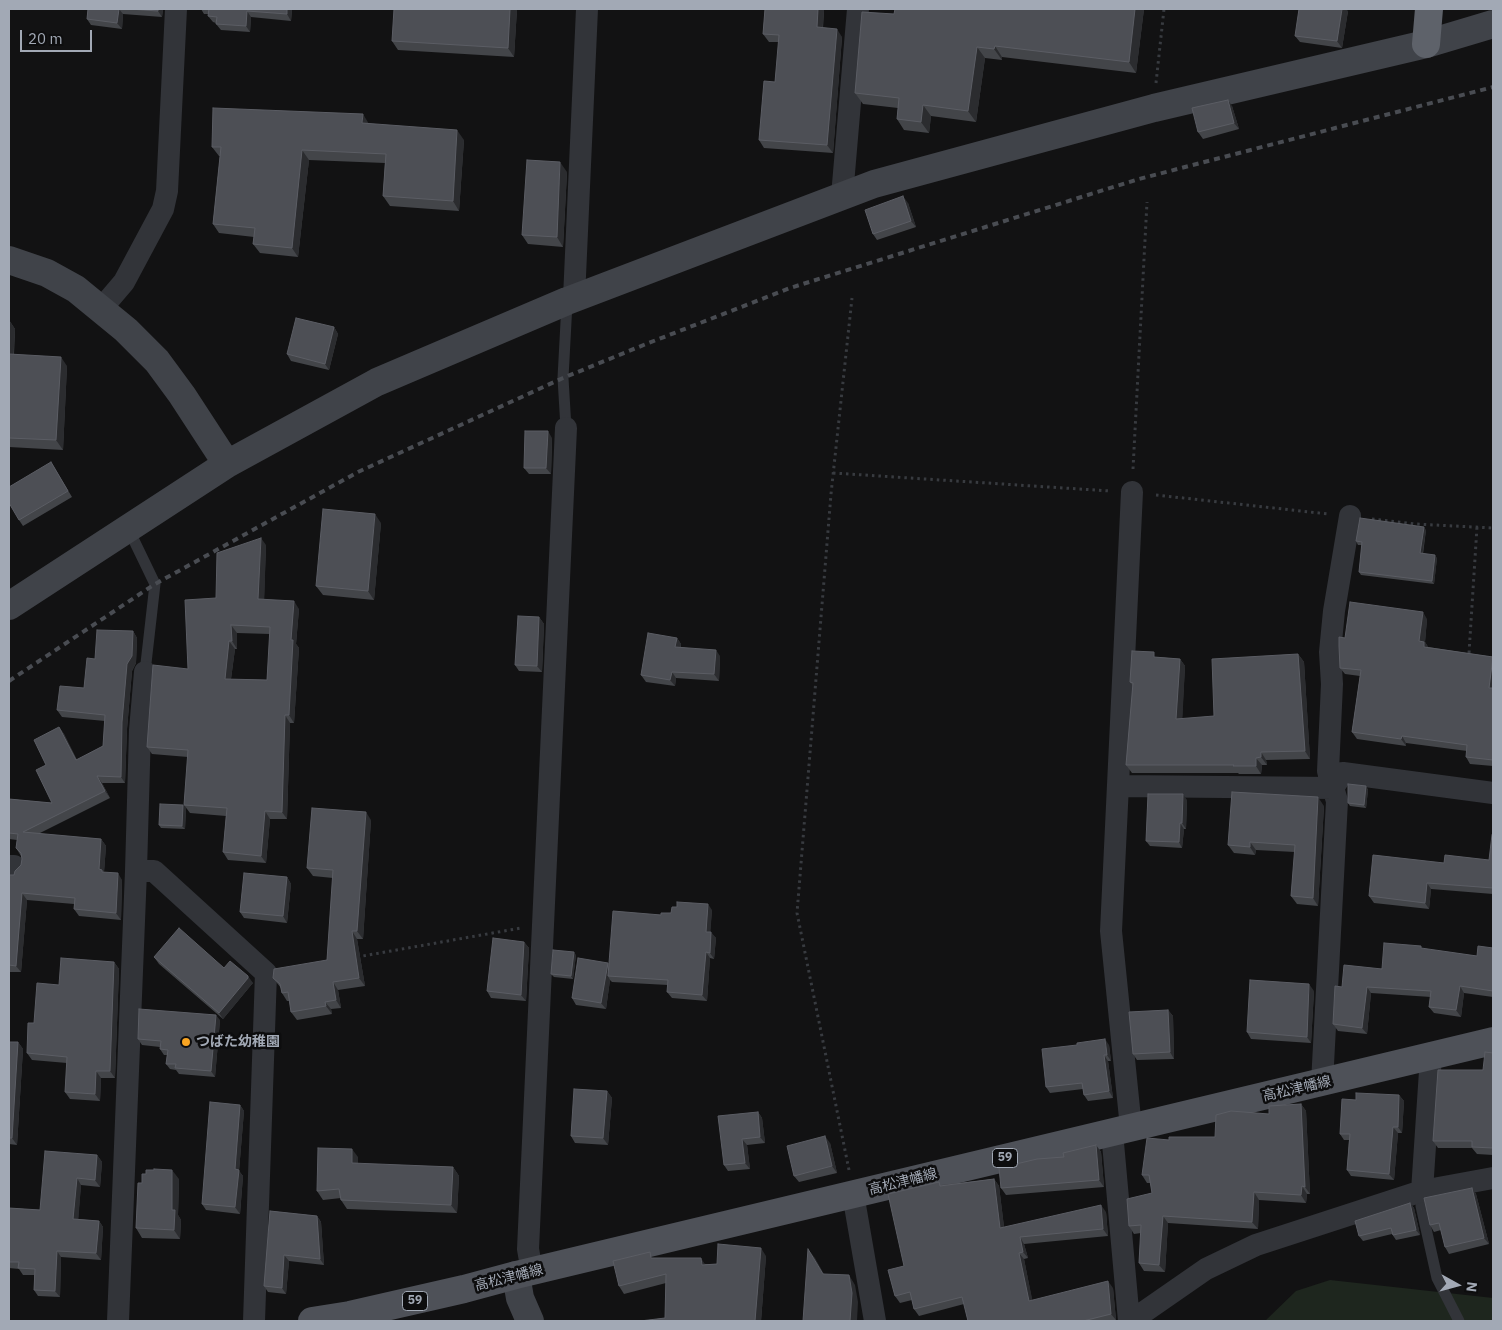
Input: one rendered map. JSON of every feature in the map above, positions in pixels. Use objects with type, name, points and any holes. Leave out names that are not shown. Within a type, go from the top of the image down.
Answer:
[{"type":"highway","points":[[1426,44],[1430,9]]},
{"type":"main road","name":"高松津幡線","points":[[312,1321],[350,1318],[854,1194],[1493,1042]]},
{"type":"street","points":[[101,309],[124,282],[163,209],[167,191],[176,9]]},
{"type":"street","points":[[570,300],[587,9]]},
{"type":"street","points":[[842,196],[858,9]]},
{"type":"street","points":[[9,606],[227,464],[378,382],[570,300],[874,184],[1154,108],[1426,44],[1493,24]]},
{"type":"street","points":[[9,260],[47,274],[69,285],[126,330],[157,362],[182,395],[227,464]]},
{"type":"street","points":[[530,1321],[520,1298],[528,1249],[566,428]]},
{"type":"street","points":[[1130,1321],[1112,931],[1132,492]]},
{"type":"street","points":[[1322,1083],[1337,801],[1328,771],[1332,684],[1330,652],[1334,611],[1350,516]]},
{"type":"street","points":[[118,1321],[140,730],[146,672]]},
{"type":"street","points":[[1334,788],[1343,773],[1493,792]]},
{"type":"street","points":[[1118,786],[1334,788]]},
{"type":"street","points":[[136,871],[154,871],[266,973],[254,1321]]},
{"type":"street","points":[[1422,1192],[1431,1056]]},
{"type":"street","points":[[1130,1321],[1206,1269],[1256,1245],[1422,1192],[1493,1178]]},
{"type":"street","points":[[854,1194],[875,1321]]},
{"type":"lane","points":[[566,428],[563,378],[570,300]]},
{"type":"lane","points":[[128,528],[155,584],[146,672]]},
{"type":"lane","points":[[1422,1192],[1421,1206],[1437,1278],[1459,1321]]},
{"type":"path","points":[[1154,108],[1164,9]]},
{"type":"path","points":[[1132,492],[1147,202]]},
{"type":"path","points":[[852,298],[833,473],[798,913],[854,1194]]},
{"type":"path","points":[[833,473],[1132,492],[1415,524],[1493,528]]},
{"type":"path","points":[[1469,653],[1476,527]]},
{"type":"path","points":[[352,958],[544,924]]},
{"type":"shaded area","points":[[1330,1280],[1493,1298],[1493,1321],[1265,1321],[1296,1291]]},
{"type":"building","points":[[88,9],[119,9],[117,23],[87,19]]},
{"type":"building","points":[[129,9],[158,9],[158,11]]},
{"type":"building","points":[[209,9],[287,9],[287,14],[247,11],[246,26],[216,24],[217,17],[208,16]]},
{"type":"building","points":[[394,9],[510,9],[508,48],[392,41]]},
{"type":"building","points":[[765,9],[818,9],[817,27],[837,29],[827,145],[759,140],[764,81],[775,82],[779,35],[763,34]]},
{"type":"building","points":[[895,9],[1135,9],[1129,62],[995,46],[994,49],[977,47],[968,111],[923,105],[921,122],[897,119],[899,98],[855,93],[862,12],[894,14]]},
{"type":"building","points":[[1299,9],[1342,9],[1337,41],[1295,36]]},
{"type":"building","points":[[1228,100],[1234,123],[1198,132],[1192,108]]},
{"type":"building","points":[[213,108],[363,114],[362,123],[457,130],[453,201],[383,196],[386,154],[302,150],[292,248],[253,244],[255,228],[213,224],[221,147],[212,147]]},
{"type":"building","points":[[527,160],[560,162],[557,237],[522,235]]},
{"type":"building","points":[[903,196],[911,221],[873,234],[865,210]]},
{"type":"building","points":[[296,318],[334,327],[325,364],[287,354]]},
{"type":"building","points":[[9,354],[61,357],[56,440],[9,438]]},
{"type":"building","points":[[525,431],[548,431],[546,468],[524,468]]},
{"type":"building","points":[[51,462],[68,491],[19,520],[9,503],[9,487]]},
{"type":"building","points":[[323,509],[375,514],[368,591],[316,586]]},
{"type":"building","points":[[1360,518],[1424,527],[1420,553],[1435,555],[1432,581],[1359,572],[1362,542],[1356,541]]},
{"type":"building","points":[[261,538],[258,599],[294,601],[289,715],[285,715],[282,812],[265,811],[261,856],[223,852],[227,808],[184,805],[188,750],[147,747],[153,665],[188,669],[185,600],[216,598],[217,553]],"holes":[[[231,625],[270,627],[267,680],[225,679],[229,641],[232,641]]]},
{"type":"building","points":[[1350,602],[1423,612],[1419,641],[1424,642],[1424,647],[1493,657],[1489,688],[1493,688],[1493,760],[1466,757],[1467,745],[1402,736],[1401,739],[1352,732],[1361,670],[1340,668],[1339,646],[1339,637],[1345,638]]},
{"type":"building","points":[[518,616],[539,617],[537,666],[515,665]]},
{"type":"building","points":[[97,630],[133,631],[132,656],[127,664],[122,722],[121,777],[97,776],[105,791],[23,832],[101,839],[99,869],[102,872],[118,873],[116,913],[74,909],[75,898],[22,893],[16,966],[9,965],[9,875],[14,875],[21,865],[22,859],[21,853],[16,848],[18,834],[9,833],[9,799],[52,803],[36,770],[46,765],[34,740],[59,727],[76,760],[103,746],[105,715],[57,710],[60,686],[84,688],[87,658],[95,659]]},
{"type":"building","points":[[648,633],[677,638],[675,647],[716,650],[714,674],[672,672],[670,680],[641,675]]},
{"type":"building","points":[[1132,651],[1154,652],[1154,657],[1180,659],[1176,719],[1214,716],[1212,659],[1298,654],[1305,751],[1261,752],[1261,757],[1256,758],[1256,766],[1126,765],[1133,683],[1130,682]]},
{"type":"building","points":[[1348,784],[1366,786],[1364,805],[1348,803]]},
{"type":"building","points":[[1232,792],[1318,797],[1313,898],[1291,896],[1295,845],[1250,842],[1250,847],[1228,845]]},
{"type":"building","points":[[1148,794],[1183,794],[1179,842],[1146,841]]},
{"type":"building","points":[[160,804],[183,805],[182,826],[159,825]]},
{"type":"building","points":[[312,808],[366,812],[357,931],[352,931],[359,978],[333,982],[336,1000],[325,1002],[326,1006],[291,1012],[288,992],[282,993],[280,984],[273,978],[274,969],[327,960],[333,870],[307,868]]},
{"type":"building","points":[[1492,835],[1493,888],[1427,883],[1425,903],[1369,896],[1373,855],[1444,863],[1445,855],[1489,860]]},
{"type":"building","points":[[244,873],[287,877],[283,916],[240,912]]},
{"type":"building","points":[[677,902],[708,904],[706,932],[711,932],[710,953],[706,952],[702,995],[667,992],[668,980],[608,976],[613,911],[661,915],[661,913],[671,913],[672,907],[677,907]]},
{"type":"building","points":[[179,928],[224,968],[230,961],[248,976],[219,1013],[154,957]]},
{"type":"building","points":[[493,938],[524,942],[521,995],[487,991]]},
{"type":"building","points":[[1384,943],[1421,946],[1421,948],[1477,956],[1478,946],[1493,948],[1493,991],[1460,986],[1456,1010],[1429,1007],[1431,991],[1367,987],[1362,1028],[1333,1024],[1335,986],[1342,987],[1344,965],[1382,969]]},
{"type":"building","points":[[553,950],[574,952],[571,976],[551,974]]},
{"type":"building","points":[[61,958],[114,962],[110,1071],[96,1071],[95,1094],[65,1092],[67,1057],[27,1053],[28,1023],[34,1023],[37,983],[59,985]]},
{"type":"building","points":[[578,958],[608,963],[601,1003],[572,998]]},
{"type":"building","points":[[1250,980],[1309,984],[1307,1037],[1247,1032]]},
{"type":"building","points":[[139,1009],[216,1015],[211,1071],[175,1068],[176,1064],[166,1064],[168,1050],[160,1049],[161,1041],[138,1039]]},
{"type":"building","points":[[1168,1010],[1170,1052],[1133,1054],[1129,1012]]},
{"type":"building","points":[[1105,1039],[1107,1055],[1104,1055],[1109,1091],[1084,1095],[1082,1083],[1046,1087],[1042,1049],[1077,1045],[1077,1043]]},
{"type":"building","points":[[9,1042],[18,1042],[12,1138],[9,1138]]},
{"type":"building","points":[[1485,1052],[1493,1053],[1493,1148],[1472,1147],[1472,1141],[1433,1141],[1438,1070],[1483,1070]]},
{"type":"building","points":[[574,1089],[607,1091],[603,1138],[571,1136]]},
{"type":"building","points":[[1356,1093],[1399,1095],[1398,1127],[1393,1127],[1389,1174],[1347,1170],[1350,1134],[1340,1134],[1342,1099],[1356,1100]]},
{"type":"building","points":[[210,1102],[240,1105],[235,1169],[239,1170],[235,1207],[202,1204]]},
{"type":"building","points":[[1301,1104],[1305,1187],[1302,1186],[1301,1195],[1254,1192],[1252,1222],[1163,1216],[1159,1265],[1139,1263],[1141,1225],[1129,1226],[1127,1199],[1152,1193],[1149,1175],[1142,1175],[1147,1138],[1169,1140],[1169,1137],[1215,1137],[1216,1115],[1231,1111],[1269,1114],[1269,1106]]},
{"type":"building","points":[[758,1112],[760,1137],[742,1139],[745,1163],[724,1165],[718,1116]]},
{"type":"building","points":[[825,1136],[832,1166],[794,1176],[787,1146]]},
{"type":"building","points":[[1096,1145],[1099,1180],[1001,1188],[999,1168],[1037,1159],[1064,1157],[1063,1153]]},
{"type":"building","points":[[318,1148],[352,1149],[352,1163],[453,1167],[451,1205],[341,1200],[339,1189],[317,1191]]},
{"type":"building","points":[[45,1151],[97,1155],[95,1180],[77,1178],[73,1219],[99,1221],[96,1253],[57,1251],[55,1291],[34,1290],[35,1269],[18,1268],[19,1262],[9,1262],[9,1208],[40,1210]]},
{"type":"building","points":[[146,1170],[172,1170],[172,1210],[175,1210],[174,1230],[136,1228],[138,1183],[142,1183],[142,1174],[146,1174]]},
{"type":"building","points":[[994,1179],[1000,1228],[1101,1205],[1103,1229],[1020,1237],[1023,1252],[1019,1253],[1029,1301],[1108,1281],[1111,1314],[1083,1321],[968,1321],[962,1297],[914,1309],[910,1292],[895,1296],[888,1270],[904,1266],[888,1194],[939,1182],[940,1186]]},
{"type":"building","points":[[1472,1188],[1484,1238],[1445,1247],[1439,1223],[1430,1225],[1424,1198]]},
{"type":"building","points":[[1410,1203],[1416,1230],[1393,1235],[1391,1228],[1359,1236],[1355,1221]]},
{"type":"building","points":[[270,1211],[317,1216],[320,1259],[284,1255],[282,1288],[264,1286]]},
{"type":"building","points":[[718,1244],[761,1248],[755,1321],[640,1321],[665,1318],[666,1274],[619,1286],[613,1261],[650,1252],[651,1258],[701,1258],[702,1265],[717,1264]]},
{"type":"building","points":[[808,1249],[823,1274],[849,1275],[852,1293],[850,1321],[803,1321]]},
{"type":"railway","points":[[9,681],[155,584],[358,472],[563,378],[646,344],[790,288],[1139,179],[1493,87]]},
{"type":"place","name":"つばた幼稚園","points":[[186,1042]]}]
